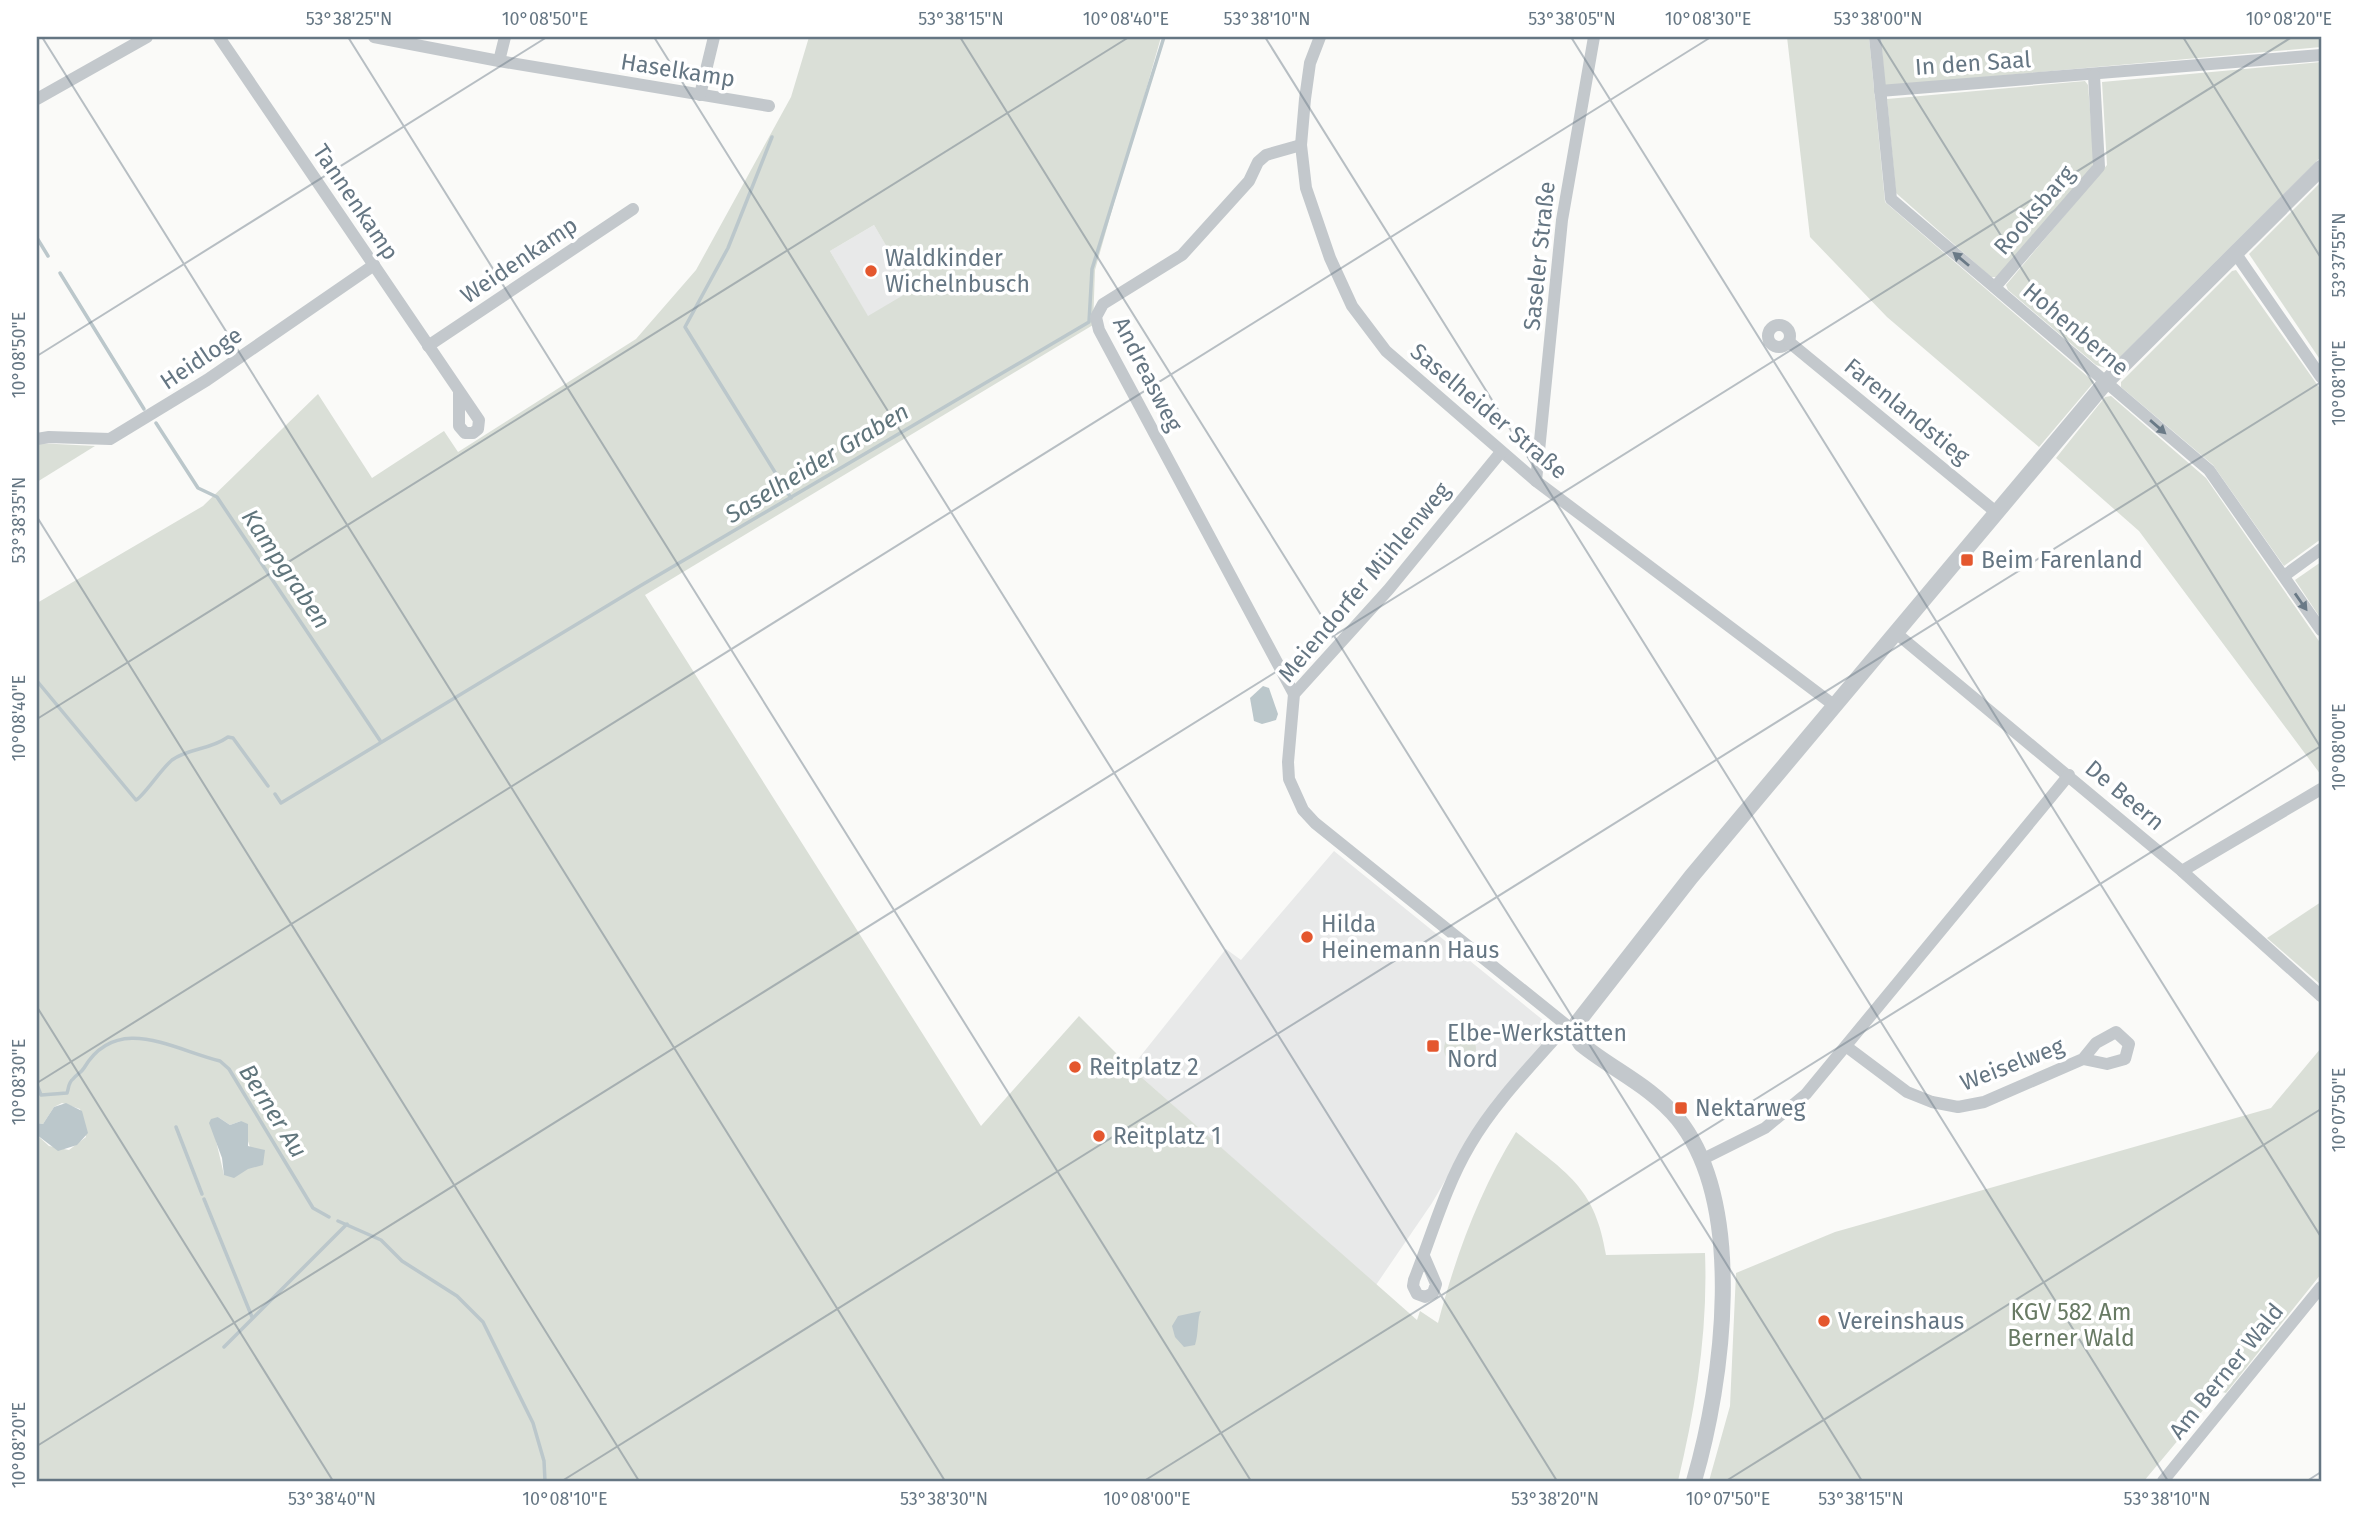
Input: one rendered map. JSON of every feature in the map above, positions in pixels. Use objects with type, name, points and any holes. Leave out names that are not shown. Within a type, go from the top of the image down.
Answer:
[{"type":"street","points":[[37,99],[147,37]]},
{"type":"street","name":"Tannenkamp","points":[[219,37],[459,391]]},
{"type":"street","name":"Haselkamp","points":[[374,37],[768,106]]},
{"type":"street","points":[[499,61],[505,37]]},
{"type":"street","points":[[700,96],[714,37]]},
{"type":"street","name":"Saselheider Straße","points":[[1320,37],[1310,64],[1301,145],[1306,188],[1330,258],[1352,306],[1398,364],[1536,481],[1835,706]]},
{"type":"street","name":"Saseler Straße","points":[[1536,481],[1562,220],[1594,37]]},
{"type":"street","name":"Hohenberne","points":[[1875,37],[1891,200],[2209,470],[2321,630]]},
{"type":"street","name":"In den Saal","points":[[1880,91],[2321,55]]},
{"type":"street","name":"Rooksbarg","points":[[1995,287],[2099,167],[2094,75]]},
{"type":"street","name":"Andreasweg","points":[[1294,694],[1099,330],[1096,317],[1103,304],[1182,255],[1249,181],[1258,162],[1266,155],[1301,145]]},
{"type":"street","points":[[1424,1256],[1455,1172],[1474,1139],[1524,1073],[1570,1030],[1690,877],[2106,382],[2321,167]]},
{"type":"street","name":"Weidenkamp","points":[[428,346],[632,209]]},
{"type":"street","points":[[2236,254],[2321,377]]},
{"type":"street","name":"Heidloge","points":[[37,439],[110,439],[207,380],[374,265]]},
{"type":"street","name":"Farenlandstieg","points":[[1789,342],[1997,513]]},
{"type":"street","name":"Meiendorfer Mühlenweg","points":[[1501,452],[1389,589],[1294,694],[1289,779],[1303,810],[1315,823],[1484,958],[1570,1030],[1585,1048],[1631,1077],[1668,1109],[1685,1129],[1703,1159],[1718,1222],[1720,1329],[1715,1391],[1694,1481]]},
{"type":"street","points":[[2284,576],[2321,549]]},
{"type":"street","name":"De Beern","points":[[1896,633],[2182,871],[2321,996]]},
{"type":"street","points":[[1703,1159],[1765,1128],[1807,1094],[2069,775]]},
{"type":"street","points":[[2182,871],[2321,789]]},
{"type":"street","name":"Weiselweg","points":[[1847,1047],[1907,1092],[1932,1102],[1958,1107],[1984,1102],[2083,1059]]},
{"type":"street","name":"Am Berner Wald","points":[[2163,1481],[2321,1287]]},
{"type":"shaded area","name":"Waldkinder Wichelnbusch","points":[[874,225],[913,291],[868,317],[830,251]]},
{"type":"shaded area","points":[[1263,686],[1269,688],[1278,714],[1276,720],[1262,724],[1254,721],[1250,698]]},
{"type":"shaded area","points":[[1334,851],[1554,1029],[1473,1133],[1432,1203],[1376,1285],[1131,1068],[1226,949],[1241,960]]},
{"type":"shaded area","points":[[66,1103],[82,1111],[88,1133],[77,1145],[58,1151],[37,1135],[37,1123],[43,1124],[54,1107]]},
{"type":"shaded area","points":[[218,1117],[230,1125],[241,1121],[248,1124],[248,1146],[265,1150],[263,1165],[248,1169],[234,1178],[224,1175],[222,1158],[209,1123],[211,1119]]},
{"type":"shaded area","points":[[1201,1311],[1195,1345],[1184,1347],[1175,1337],[1172,1326],[1178,1316]]},
{"type":"green space","points":[[809,37],[1161,37],[1095,270],[1093,325],[645,595],[981,1126],[1079,1016],[1131,1068],[1417,1320],[1420,1311],[1438,1323],[1470,1224],[1516,1132],[1576,1183],[1594,1212],[1606,1255],[1705,1253],[1703,1340],[1678,1481],[37,1481],[37,1135],[49,1146],[69,1150],[86,1137],[80,1109],[62,1103],[54,1107],[43,1124],[37,1123],[37,603],[203,506],[318,394],[372,478],[444,431],[458,452],[636,339],[696,270],[791,97]],"holes":[[[874,225],[912,290],[868,316],[830,251]],[[218,1117],[230,1125],[241,1121],[250,1147],[224,1175],[214,1132]]]},
{"type":"green space","points":[[1787,37],[1869,37],[1885,202],[2094,382],[2039,447],[1887,317],[1810,237]]},
{"type":"green space","points":[[1881,37],[2321,37],[2321,47],[1885,86]]},
{"type":"green space","points":[[2321,62],[2321,157],[2108,369],[2096,365],[2008,290],[2006,285],[2107,165],[2102,82]]},
{"type":"green space","points":[[2085,81],[2088,85],[2094,159],[2091,172],[1997,277],[1991,277],[1896,193],[1887,99]]},
{"type":"green space","points":[[2321,182],[2321,361],[2249,254]]},
{"type":"green space","points":[[2236,270],[2321,390],[2321,539],[2284,566],[2213,465],[2121,387],[2121,382]]},
{"type":"green space","points":[[2111,396],[2206,478],[2321,644],[2321,775],[2139,531],[2056,458],[2105,397]]},
{"type":"green space","points":[[37,443],[95,446],[37,482]]},
{"type":"green space","points":[[2321,562],[2321,619],[2295,580]]},
{"type":"green space","points":[[2321,902],[2321,985],[2267,938]]},
{"type":"green space","points":[[1460,1033],[1471,1038],[1476,1049],[1471,1060],[1460,1065],[1449,1060],[1444,1049],[1449,1038]]},
{"type":"green space","name":"KGV 582 Am Berner Wald","points":[[2321,1048],[2321,1274],[2226,1393],[2219,1391],[2144,1481],[1709,1481],[1730,1406],[1736,1273],[1835,1232],[2271,1108]]},
{"type":"waterway","name":"Saselheider Graben","points":[[275,794],[281,803],[640,586],[1089,322],[1092,269],[1164,37]]},
{"type":"waterway","points":[[772,137],[728,248],[685,327],[791,498]]},
{"type":"waterway","name":"Kampgraben","points":[[37,238],[48,256]]},
{"type":"waterway","name":"Kampgraben","points":[[60,273],[144,409]]},
{"type":"waterway","name":"Kampgraben","points":[[156,423],[198,488],[217,497],[381,742]]},
{"type":"waterway","points":[[37,681],[136,800],[172,760],[228,737],[233,738],[268,786]]},
{"type":"waterway","name":"Berner Au","points":[[37,1085],[41,1095],[67,1093],[71,1081],[97,1051],[112,1042],[129,1038],[165,1043],[220,1061],[229,1069],[313,1208],[329,1217]]},
{"type":"waterway","points":[[176,1127],[202,1194]]},
{"type":"waterway","points":[[204,1199],[252,1317]]},
{"type":"waterway","name":"Berner Au","points":[[338,1221],[381,1240],[402,1261],[457,1296],[483,1322],[533,1423],[544,1461],[545,1481]]},
{"type":"waterway","points":[[224,1347],[347,1224]]},
{"type":"place","name":"Waldkinder Wichelnbusch","points":[[871,271]]},
{"type":"place","name":"Beim Farenland","points":[[1967,560]]},
{"type":"place","name":"Hilda Heinemann Haus","points":[[1307,937]]},
{"type":"place","name":"Elbe-Werkstätten Nord","points":[[1433,1046]]},
{"type":"place","name":"Reitplatz 2","points":[[1075,1067]]},
{"type":"place","name":"Nektarweg","points":[[1681,1108]]},
{"type":"place","name":"Reitplatz 1","points":[[1099,1136]]},
{"type":"place","name":"Vereinshaus","points":[[1824,1321]]}]
